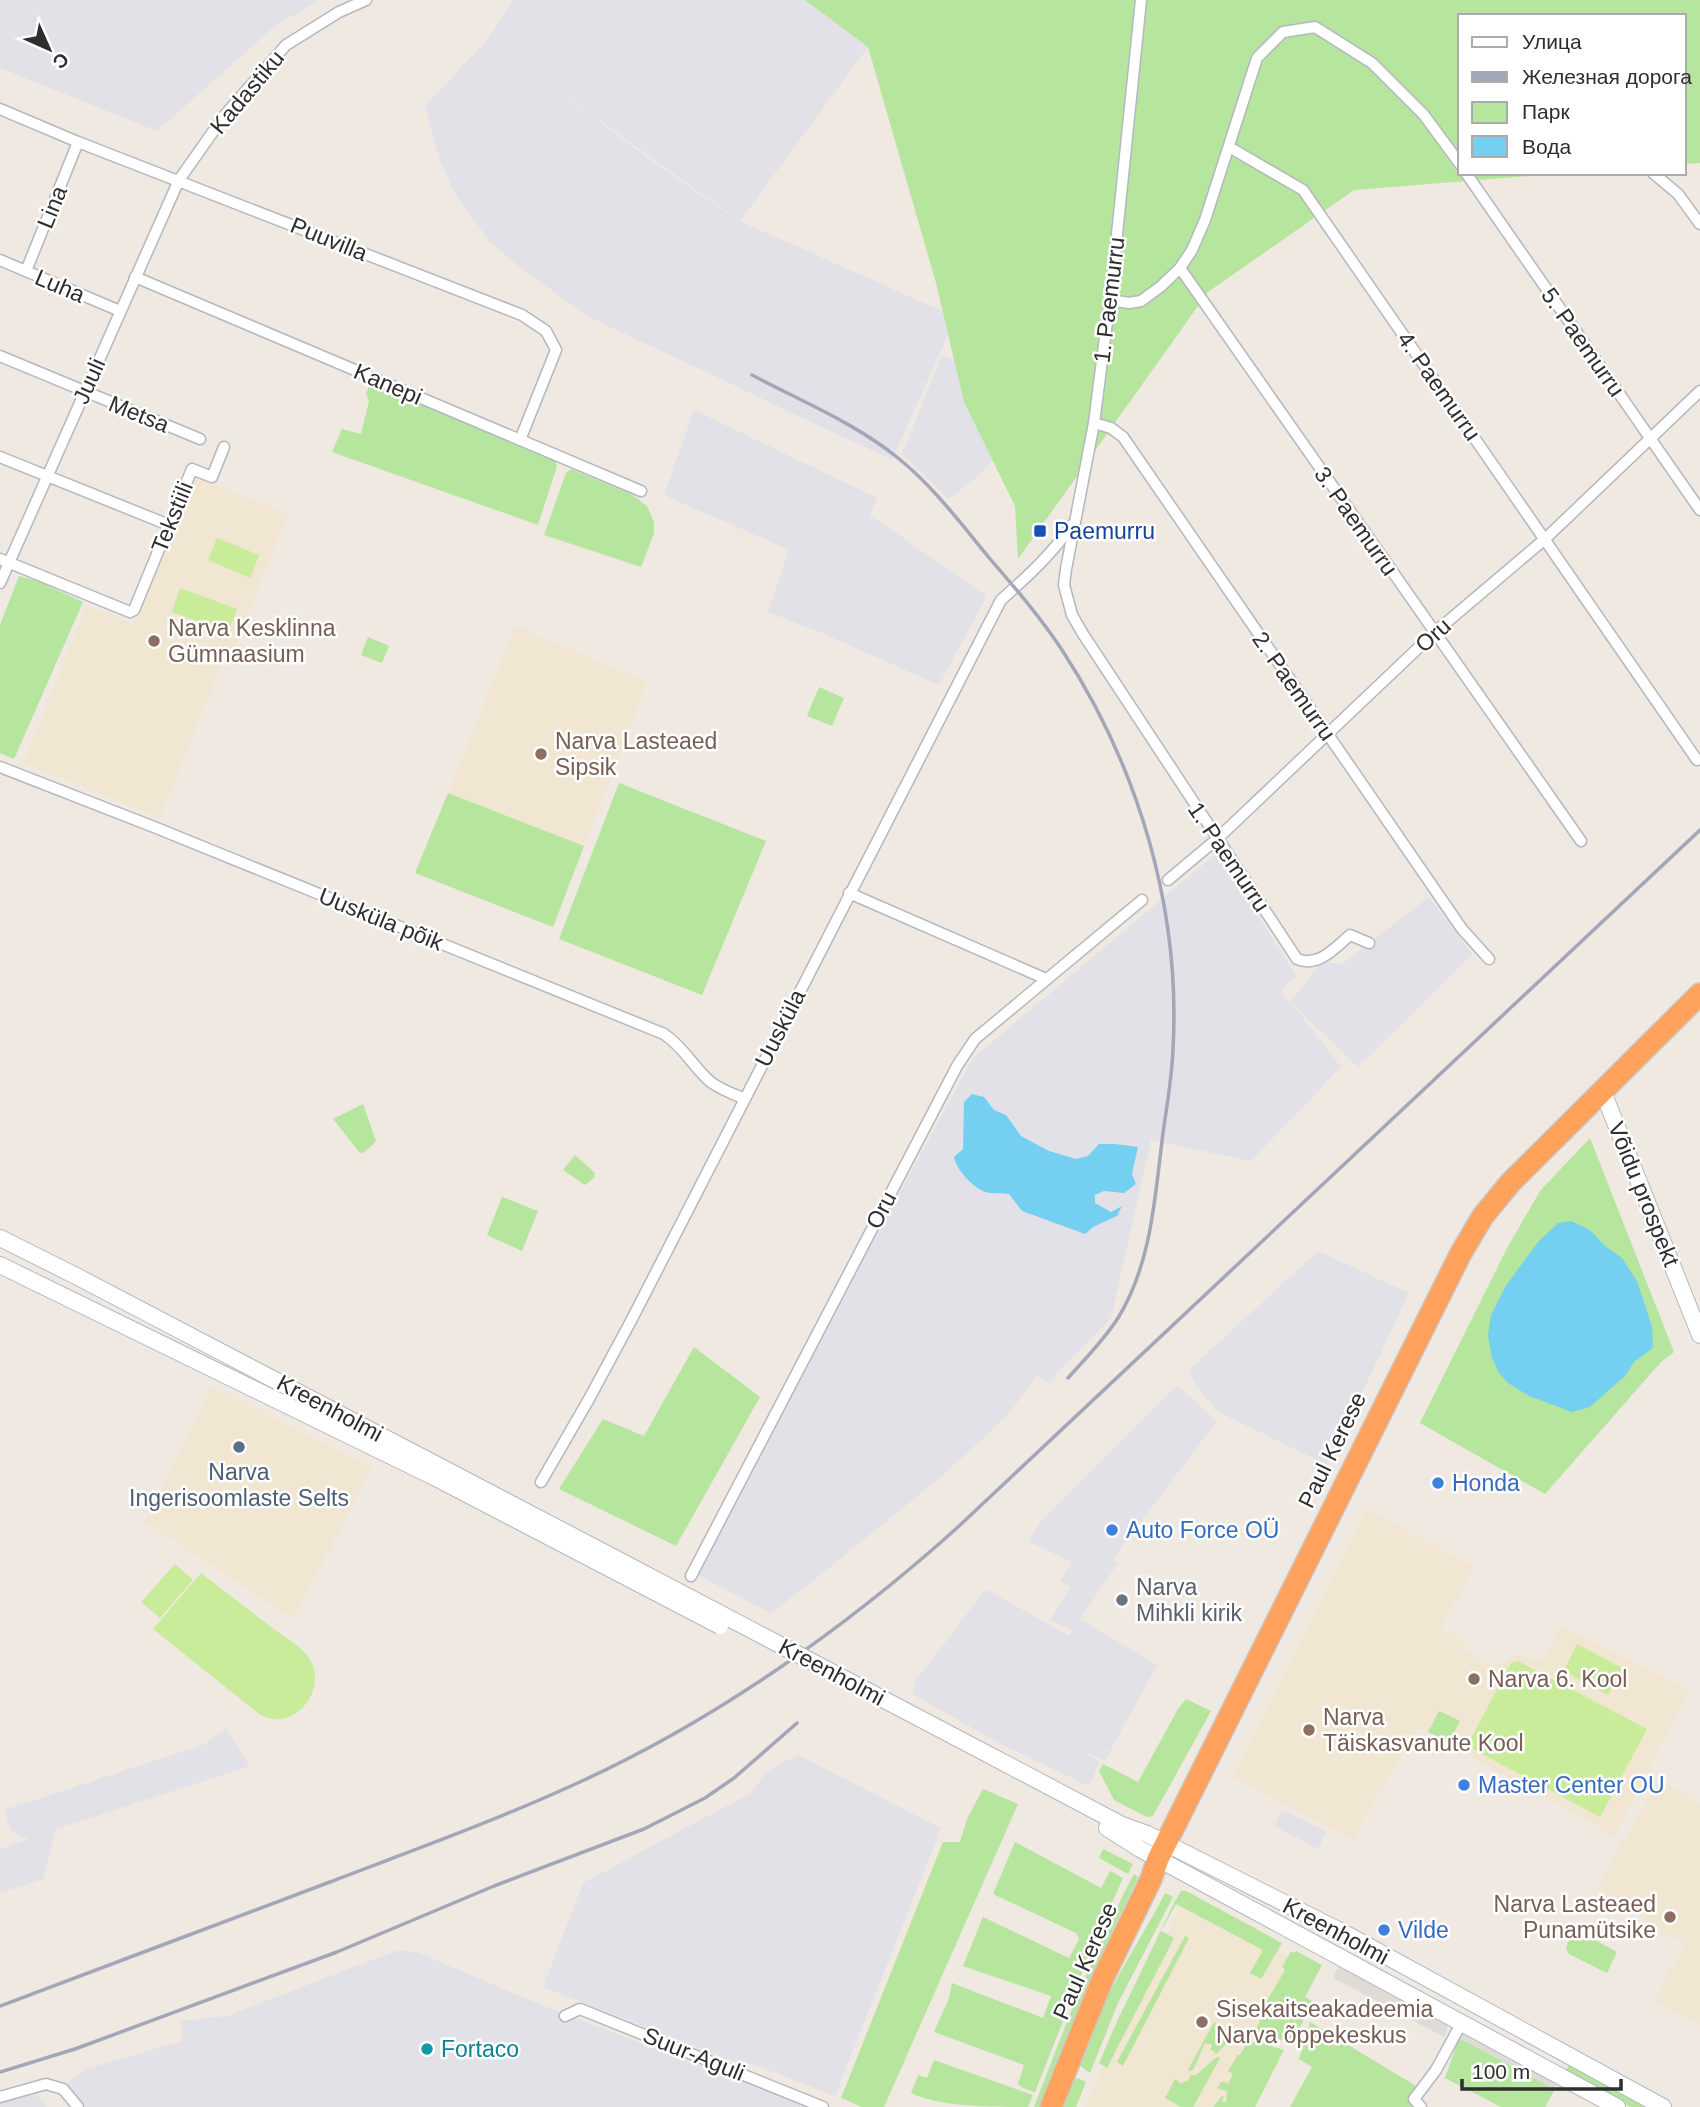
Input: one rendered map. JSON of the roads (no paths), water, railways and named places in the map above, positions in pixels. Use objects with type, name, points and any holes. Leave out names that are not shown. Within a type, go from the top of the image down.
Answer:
[{"type":"highway","name":"Paul Kerese","points":[[1051,2107],[1104,1979],[1162,1851],[1461,1253],[1483,1216],[1511,1182],[1700,994]]},
{"type":"main road","name":"Võidu prospekt","points":[[1603,1092],[1700,1335]]},
{"type":"main road","name":"Kreenholmi","points":[[0,1238],[993,1763],[1122,1825],[1162,1851],[1462,2022],[1617,2107]]},
{"type":"main road","name":"Kreenholmi","points":[[0,1265],[604,1558]]},
{"type":"main road","points":[[68,1298],[78,1277]]},
{"type":"main road","name":"Kreenholmi","points":[[1162,1851],[1346,1934],[1663,2107]]},
{"type":"street","name":"Kadastiku","points":[[179,180],[224,116],[286,45],[339,12],[366,0]]},
{"type":"street","name":"1. Paemurru","points":[[1142,0],[1094,423],[1064,585],[1072,615],[1297,959],[1307,963],[1319,960],[1350,935],[1368,943]]},
{"type":"street","points":[[1110,300],[1129,303],[1141,301],[1180,268],[1192,250],[1205,220],[1257,58],[1283,32],[1315,27],[1372,63],[1424,115],[1458,160]]},
{"type":"street","name":"Puuvilla","points":[[0,109],[522,316],[546,331],[555,350],[520,440]]},
{"type":"street","name":"Lina","points":[[26,271],[78,142]]},
{"type":"street","name":"4. Paemurru","points":[[1229,147],[1303,190],[1698,760]]},
{"type":"street","name":"5. Paemurru","points":[[1467,175],[1700,510]]},
{"type":"street","points":[[1655,175],[1678,194],[1700,223]]},
{"type":"street","name":"Juuli","points":[[0,583],[5,560],[47,475],[179,180]]},
{"type":"street","name":"Luha","points":[[0,260],[120,311]]},
{"type":"street","name":"3. Paemurru","points":[[1180,268],[1581,841]]},
{"type":"street","name":"Kanepi","points":[[135,277],[641,491]]},
{"type":"street","name":"Metsa","points":[[0,356],[200,439]]},
{"type":"street","name":"Oru","points":[[1168,880],[1217,839],[1434,633],[1545,539],[1700,391]]},
{"type":"street","name":"2. Paemurru","points":[[1094,423],[1111,428],[1123,438],[1462,929],[1489,959]]},
{"type":"street","name":"Tekstiili","points":[[5,560],[130,611],[134,610],[192,469],[212,477],[225,447]]},
{"type":"street","points":[[0,457],[169,525]]},
{"type":"street","name":"1. Paemurru","points":[[1025,580],[1057,546],[1076,520]]},
{"type":"street","name":"Uusküla","points":[[541,1482],[614,1353],[1001,600],[1025,580]]},
{"type":"street","name":"Uusküla põik","points":[[0,767],[664,1034],[680,1045],[713,1083],[743,1098]]},
{"type":"street","points":[[849,893],[1046,979]]},
{"type":"street","name":"Oru","points":[[691,1576],[957,1066],[975,1039],[1142,900]]},
{"type":"street","name":"Suur-Aguli","points":[[565,2016],[580,2009],[823,2107]]},
{"type":"street","points":[[1421,2107],[1415,2099],[1436,2070],[1462,2022]]},
{"type":"street","points":[[0,2097],[46,2084],[63,2089],[78,2107]]},
{"type":"water","points":[[972,1094],[984,1097],[994,1110],[1006,1115],[1021,1136],[1049,1151],[1076,1159],[1088,1156],[1099,1144],[1138,1147],[1132,1174],[1136,1184],[1124,1193],[1104,1191],[1095,1195],[1095,1203],[1111,1212],[1122,1206],[1117,1216],[1093,1227],[1085,1234],[1022,1211],[1009,1194],[987,1193],[970,1182],[961,1172],[954,1157],[963,1149],[964,1102]]},
{"type":"water","points":[[1571,1221],[1590,1230],[1605,1246],[1622,1258],[1637,1281],[1652,1327],[1653,1348],[1634,1362],[1625,1376],[1590,1407],[1572,1412],[1529,1396],[1508,1383],[1499,1373],[1492,1358],[1488,1335],[1491,1315],[1505,1287],[1538,1242],[1558,1223]]},
{"type":"railway","points":[[752,375],[846,423],[881,445],[924,481],[947,507],[1028,604],[1062,650],[1113,742],[1133,790],[1149,840],[1170,944],[1174,996],[1172,1070],[1154,1204],[1145,1252],[1129,1297],[1107,1334],[1068,1378]]},
{"type":"railway","points":[[0,2006],[425,1846],[551,1795],[682,1729],[779,1668],[871,1600],[958,1527],[1700,830]]},
{"type":"railway","points":[[0,2072],[75,2049],[337,1952],[494,1886],[644,1829],[705,1798],[734,1778],[797,1723]]},
{"type":"place","name":"Paemurru","points":[[1040,531]]},
{"type":"place","name":"Narva Kesklinna Gümnaasium","points":[[154,641]]},
{"type":"place","name":"Narva Lasteaed Sipsik","points":[[541,754]]},
{"type":"place","name":"Narva Ingerisoomlaste Selts","points":[[239,1447]]},
{"type":"place","name":"Honda","points":[[1438,1483]]},
{"type":"place","name":"Auto Force OÜ","points":[[1112,1530]]},
{"type":"place","name":"Narva Mihkli kirik","points":[[1122,1600]]},
{"type":"place","name":"Narva 6. Kool","points":[[1474,1679]]},
{"type":"place","name":"Narva Täiskasvanute Kool","points":[[1309,1730]]},
{"type":"place","name":"Master Center OU","points":[[1464,1785]]},
{"type":"place","name":"Narva Lasteaed Punamütsike","points":[[1670,1917]]},
{"type":"place","name":"Vilde","points":[[1384,1930]]},
{"type":"place","name":"Sisekaitseakadeemia Narva õppekeskus","points":[[1202,2022]]},
{"type":"place","name":"Fortaco","points":[[427,2049]]}]
